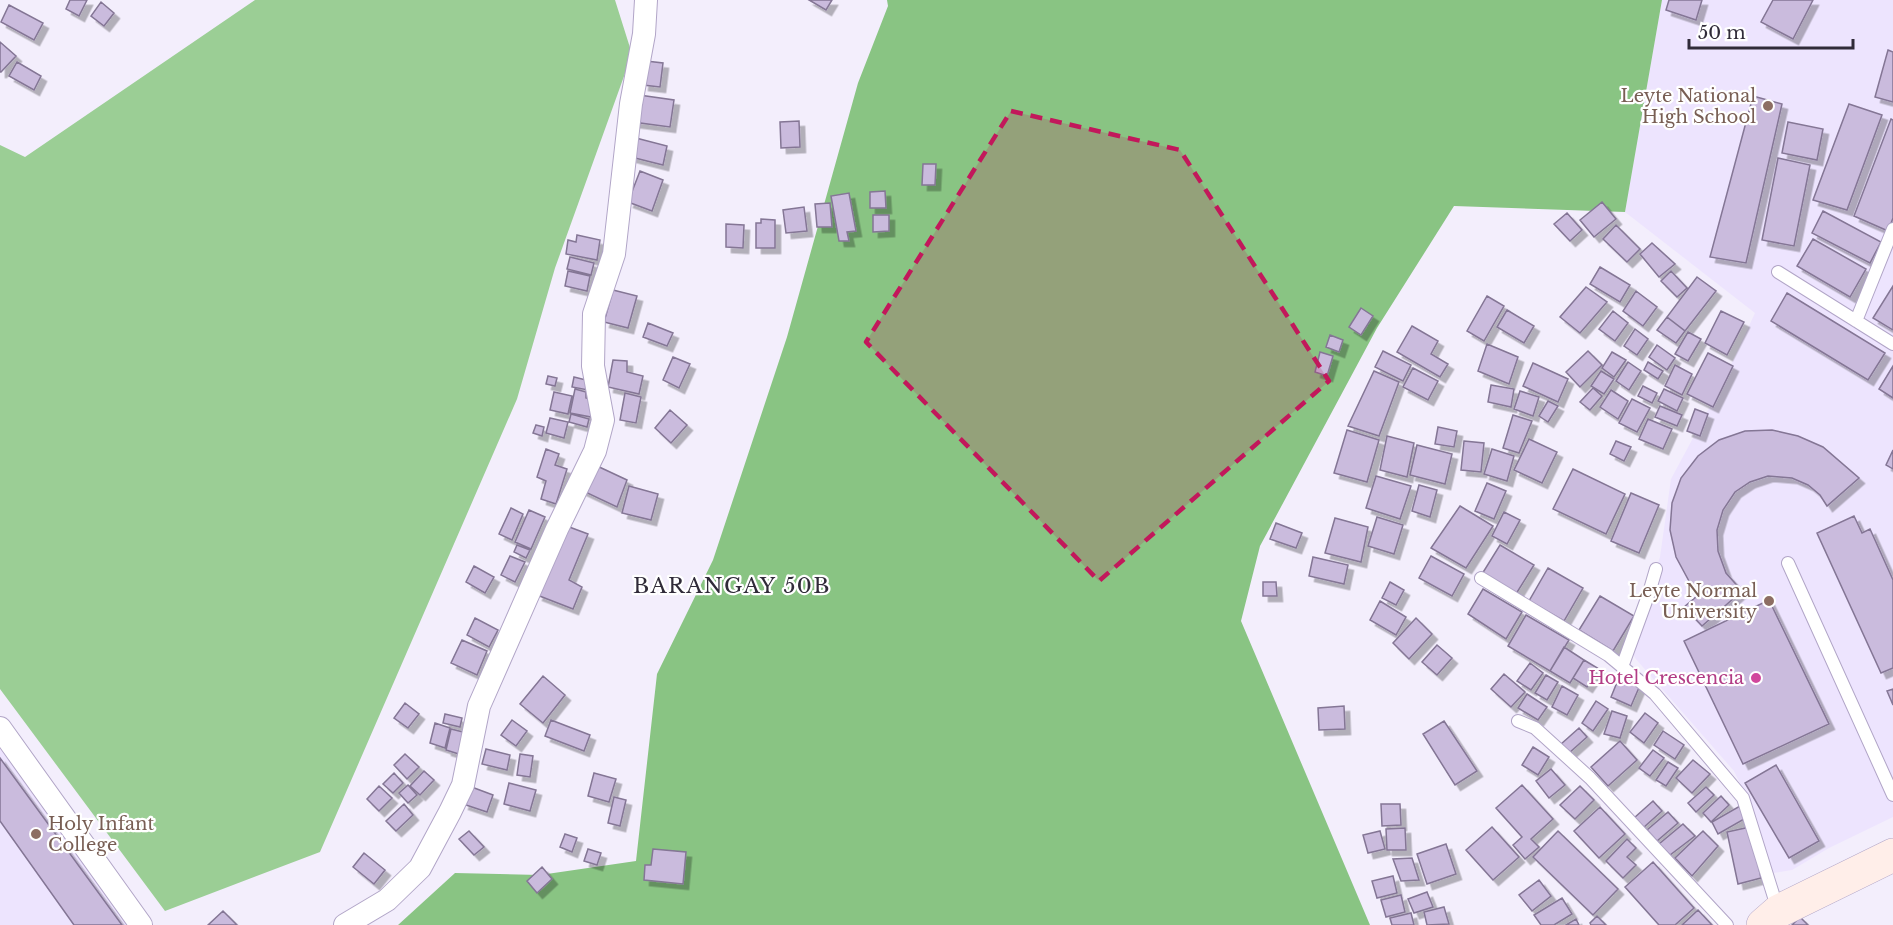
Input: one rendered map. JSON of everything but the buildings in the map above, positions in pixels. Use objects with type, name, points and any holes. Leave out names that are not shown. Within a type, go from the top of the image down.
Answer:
[{"type":"main road","points":[[1771,918],[1893,855]]},
{"type":"street","points":[[345,925],[387,900],[420,868],[425,859],[463,785],[479,706],[552,540],[595,451],[603,420],[593,366],[594,314],[614,254],[631,104],[644,34],[646,0]]},
{"type":"street","points":[[0,728],[141,925]]},
{"type":"lane","points":[[1856,321],[1893,229]]},
{"type":"lane","points":[[1778,273],[1893,344]]},
{"type":"lane","points":[[1788,563],[1889,776],[1893,795]]},
{"type":"lane","points":[[1622,667],[1656,569]]},
{"type":"lane","points":[[1482,578],[1599,650],[1655,694],[1743,798],[1771,918]]},
{"type":"lane","points":[[1518,721],[1534,728],[1590,778],[1727,925]]},
{"type":"highlighted area","points":[[1011,111],[1180,150],[1329,381],[1099,581],[866,342]]},
{"type":"shaded area","points":[[1662,0],[1893,0],[1893,817],[1829,848],[1792,870],[1773,873],[1751,806],[1734,771],[1635,658],[1630,646],[1660,557],[1671,479],[1722,384],[1755,313],[1625,212]]},
{"type":"shaded area","name":"Holy Infant College","points":[[0,744],[145,925],[0,925]]},
{"type":"green space","points":[[255,0],[615,0],[632,54],[555,268],[517,399],[320,852],[165,911],[0,689],[0,145],[25,157]]},
{"type":"green space","points":[[887,0],[1662,0],[1625,212],[1454,206],[1377,328],[1260,546],[1241,621],[1370,925],[398,925],[455,873],[540,875],[636,861],[657,674],[713,560],[787,337],[858,83],[888,6]]},
{"type":"place","name":"Leyte National High School","points":[[1768,106]]},
{"type":"place","name":"Leyte Normal University","points":[[1769,601]]},
{"type":"place","name":"Hotel Crescencia","points":[[1756,678]]},
{"type":"place","name":"Holy Infant College","points":[[36,834]]},
{"type":"district","name":"BARANGAY 50B","points":[[732,586]]}]
